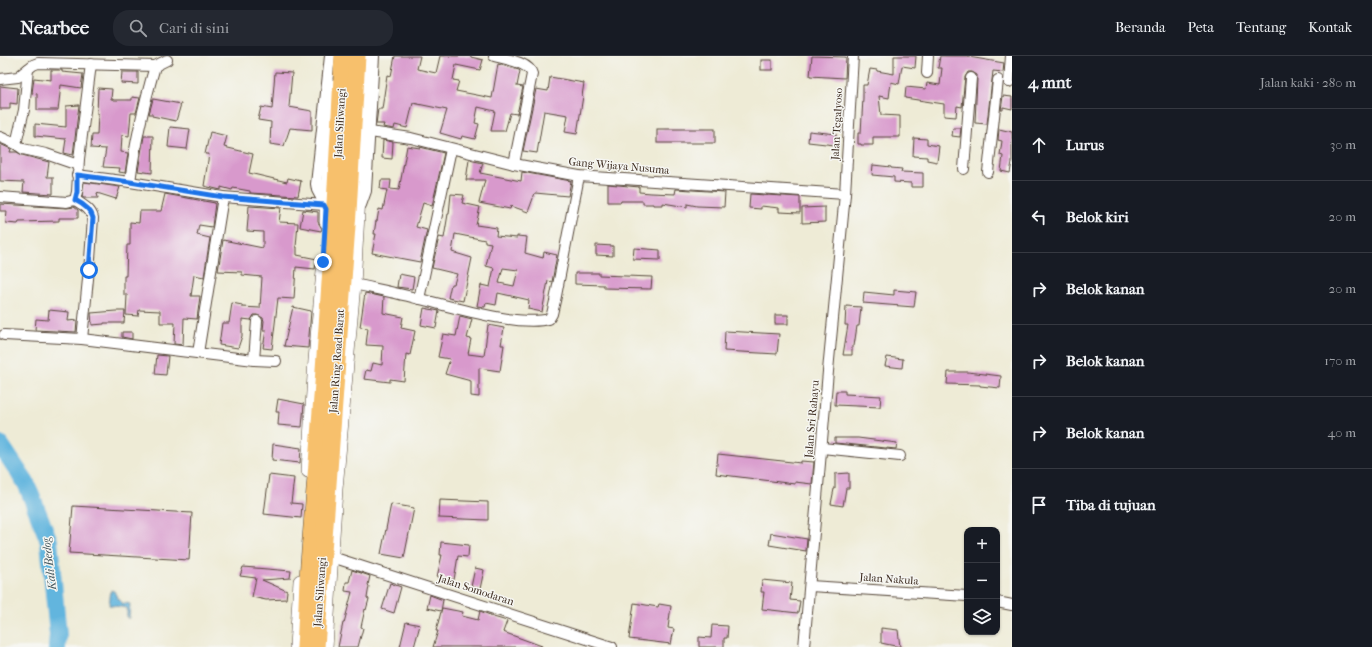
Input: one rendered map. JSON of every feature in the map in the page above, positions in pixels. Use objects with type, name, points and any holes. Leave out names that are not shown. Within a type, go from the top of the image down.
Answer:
[{"type":"highway","name":"Jalan Siliwangi","points":[[343,56],[343,191]]},
{"type":"highway","name":"Jalan Siliwangi","points":[[343,191],[357,56]]},
{"type":"highway","name":"Jalan Ring Road Barat","points":[[318,537],[315,434],[338,210],[343,191]]},
{"type":"highway","name":"Jalan Ring Road Barat","points":[[318,537],[338,210]]},
{"type":"highway","name":"Jalan Siliwangi","points":[[316,647],[323,626],[318,537]]},
{"type":"highway","name":"Jalan Siliwangi","points":[[305,647],[318,537]]},
{"type":"street","points":[[326,647],[323,626],[332,557],[354,284],[338,210],[317,190],[316,184],[330,56]]},
{"type":"street","points":[[335,56],[343,191]]},
{"type":"street","points":[[343,191],[367,56]]},
{"type":"street","points":[[0,137],[22,148],[46,154],[78,170],[130,182],[223,197],[338,210],[362,204],[366,191],[374,56]]},
{"type":"street","points":[[494,56],[526,65],[531,69],[532,74],[514,164]]},
{"type":"street","name":"Jalan Tegalyoso","points":[[846,194],[853,56]]},
{"type":"street","points":[[927,73],[928,56]]},
{"type":"street","points":[[1009,82],[1011,56]]},
{"type":"street","points":[[0,79],[18,77],[34,64],[38,63],[155,66],[167,60]]},
{"type":"street","points":[[75,200],[91,64]]},
{"type":"street","points":[[130,182],[135,145],[155,66]]},
{"type":"street","points":[[16,144],[24,110],[28,69]]},
{"type":"street","points":[[964,169],[971,78]]},
{"type":"street","points":[[988,172],[998,80]]},
{"type":"street","name":"Gang Wijaya Nusuma","points":[[370,132],[410,138],[514,164],[579,176],[846,194]]},
{"type":"street","points":[[419,298],[452,149]]},
{"type":"street","points":[[354,284],[419,298],[467,311],[511,319],[542,321],[550,319],[555,301],[579,176]]},
{"type":"street","name":"Jalan Sri Rahayu","points":[[804,647],[846,194]]},
{"type":"street","points":[[0,197],[67,202],[75,200],[85,206],[92,213],[93,218],[90,259],[82,339]]},
{"type":"street","points":[[198,352],[223,197]]},
{"type":"street","points":[[254,360],[257,321]]},
{"type":"street","points":[[4,335],[82,339],[254,360],[276,361]]},
{"type":"street","points":[[296,647],[315,434]]},
{"type":"street","points":[[822,448],[900,456]]},
{"type":"street","name":"Jalan Somodaran","points":[[332,557],[612,647]]},
{"type":"street","name":"Jalan Nakula","points":[[810,586],[964,596]]},
{"type":"street","points":[[1000,603],[1012,605]]},
{"type":"water","points":[[111,590],[114,591],[123,604],[130,604],[129,618],[127,618],[127,608],[109,605]]},
{"type":"building","points":[[395,56],[420,56],[417,69],[436,73],[440,56],[471,56],[483,60],[480,70],[456,65],[453,80],[459,81],[456,91],[492,98],[498,64],[519,70],[517,86],[523,87],[517,114],[510,113],[505,131],[491,131],[495,111],[478,107],[475,123],[479,124],[475,139],[462,136],[461,139],[440,133],[447,110],[413,103],[407,128],[395,125],[394,129],[383,127],[384,124],[376,124],[378,109],[382,109],[387,75],[391,76]]},
{"type":"building","points":[[812,56],[846,57],[845,78],[810,76]]},
{"type":"building","points":[[894,56],[916,56],[915,68],[902,66],[899,84],[891,82],[889,98],[879,96],[881,115],[900,116],[900,137],[873,137],[873,145],[858,144],[858,133],[861,133],[863,85],[867,85],[870,69],[894,74]]},
{"type":"building","points":[[940,56],[969,56],[1004,63],[1003,72],[993,71],[987,124],[975,123],[977,75],[972,72],[968,72],[965,77],[962,107],[957,106],[956,117],[944,116],[944,104],[905,98],[906,87],[926,89],[927,83],[940,85],[942,68],[938,68]]},
{"type":"building","points":[[761,60],[772,60],[772,70],[761,70]]},
{"type":"building","points":[[51,70],[62,70],[62,72],[83,74],[81,88],[61,85],[58,110],[37,110],[37,94],[32,93],[34,78],[51,80]]},
{"type":"building","points":[[122,72],[138,72],[138,84],[121,83]]},
{"type":"building","points":[[275,72],[292,73],[289,107],[312,111],[312,130],[290,128],[284,146],[270,144],[271,122],[258,120],[261,107],[272,109]]},
{"type":"building","points":[[550,77],[584,83],[577,134],[565,132],[568,115],[544,111],[537,153],[523,151],[536,89],[548,91]]},
{"type":"building","points":[[0,86],[18,88],[17,104],[10,103],[10,109],[0,109]]},
{"type":"building","points":[[98,88],[112,89],[111,99],[113,100],[132,100],[132,97],[140,98],[136,113],[131,113],[129,136],[122,135],[121,152],[128,153],[125,173],[119,172],[120,168],[103,167],[106,149],[91,148],[92,135],[97,135]]},
{"type":"building","points":[[1003,96],[1012,97],[1012,109],[1003,107],[1003,110],[1001,110]]},
{"type":"building","points":[[153,99],[181,104],[176,121],[149,114]]},
{"type":"building","points":[[79,105],[73,155],[64,153],[66,139],[35,136],[35,124],[66,127],[66,106]]},
{"type":"building","points":[[170,127],[190,129],[187,149],[168,147]]},
{"type":"building","points":[[953,128],[961,128],[960,137],[952,136]]},
{"type":"building","points":[[657,129],[715,129],[715,143],[657,143]]},
{"type":"building","points":[[999,129],[1012,132],[1012,162],[1010,173],[1001,171],[1003,156],[1000,155],[1002,141],[998,140]]},
{"type":"building","points":[[809,131],[836,134],[835,145],[808,142]]},
{"type":"building","points":[[210,132],[227,136],[224,147],[253,154],[249,173],[287,182],[288,178],[301,181],[298,196],[250,193],[250,191],[233,188],[232,190],[221,187],[221,190],[204,186],[209,154],[205,154]]},
{"type":"building","points":[[144,136],[153,136],[152,173],[138,171]]},
{"type":"building","points":[[914,138],[927,139],[927,144],[939,146],[937,162],[927,160],[927,157],[913,156]]},
{"type":"building","points":[[383,140],[393,142],[392,159],[382,158]]},
{"type":"building","points":[[0,144],[11,149],[10,152],[17,152],[22,155],[49,162],[47,177],[53,177],[53,194],[23,192],[24,182],[0,181]]},
{"type":"building","points":[[407,146],[420,147],[444,153],[432,206],[423,203],[416,227],[427,230],[420,262],[372,253],[376,234],[374,234],[376,221],[379,209],[383,210],[387,190],[380,189],[381,180],[391,180],[390,189],[399,190]]},
{"type":"building","points":[[469,160],[483,163],[480,173],[521,181],[522,172],[571,181],[568,196],[535,193],[528,212],[511,206],[510,209],[479,203],[485,180],[466,180]]},
{"type":"building","points":[[873,165],[902,169],[901,172],[923,173],[923,187],[911,187],[911,183],[894,182],[894,177],[872,175]]},
{"type":"building","points":[[84,182],[120,187],[116,199],[97,193],[98,198],[84,198],[82,197]]},
{"type":"building","points":[[608,184],[639,187],[639,192],[651,193],[675,194],[676,189],[725,192],[724,207],[687,204],[687,207],[663,203],[663,205],[653,205],[643,204],[643,201],[608,202]]},
{"type":"building","points":[[165,194],[215,203],[212,227],[199,225],[197,235],[210,238],[204,277],[194,275],[191,296],[200,296],[197,319],[184,318],[183,345],[174,344],[175,323],[160,323],[160,311],[139,310],[138,316],[126,315],[127,295],[124,295],[124,276],[126,276],[127,245],[130,245],[130,222],[139,223],[140,211],[161,211]]},
{"type":"building","points":[[451,194],[464,195],[462,203],[480,207],[476,225],[497,228],[496,236],[517,238],[517,236],[527,237],[525,253],[543,258],[544,252],[557,255],[552,282],[548,281],[542,312],[528,309],[529,300],[498,293],[496,305],[486,303],[485,307],[477,306],[481,285],[490,287],[494,268],[486,266],[491,243],[485,242],[485,240],[455,234],[452,252],[472,258],[463,301],[448,298],[451,284],[454,284],[457,274],[432,268],[439,237],[444,238]],"holes":[[[503,268],[518,270],[514,286],[499,283]]]},
{"type":"building","points":[[750,194],[800,197],[800,213],[779,212],[779,208],[761,206],[761,209],[749,208]]},
{"type":"building","points":[[0,204],[67,208],[74,207],[78,210],[78,218],[59,218],[59,221],[19,222],[18,224],[6,223],[7,211],[0,211]]},
{"type":"building","points":[[249,206],[281,208],[279,222],[298,223],[296,247],[297,255],[317,259],[315,269],[296,267],[294,299],[278,298],[272,349],[263,348],[266,330],[263,330],[263,318],[257,315],[254,315],[251,320],[242,319],[242,336],[238,348],[219,345],[222,323],[229,323],[232,303],[242,305],[242,307],[260,308],[262,277],[242,275],[242,272],[218,271],[223,240],[263,248],[263,232],[247,231]]},
{"type":"building","points":[[825,207],[825,222],[802,223],[802,208]]},
{"type":"building","points":[[303,210],[318,212],[318,222],[322,229],[321,231],[300,227]]},
{"type":"building","points":[[596,245],[613,246],[613,256],[596,255]]},
{"type":"building","points":[[634,248],[660,250],[660,260],[633,259]]},
{"type":"building","points":[[575,273],[599,273],[599,275],[652,277],[651,289],[604,288],[604,285],[575,284]]},
{"type":"building","points":[[399,274],[414,277],[412,289],[397,287]]},
{"type":"building","points":[[894,290],[916,292],[914,307],[863,303],[864,292],[894,295]]},
{"type":"building","points":[[365,293],[384,297],[383,313],[403,317],[401,328],[415,331],[410,355],[406,354],[404,381],[390,379],[390,382],[364,379],[366,370],[371,371],[373,363],[382,365],[383,346],[366,345],[368,328],[360,327]]},
{"type":"building","points":[[846,306],[861,307],[859,326],[857,326],[854,346],[852,346],[852,355],[843,355],[848,325],[845,325]]},
{"type":"building","points":[[293,307],[311,311],[308,348],[284,346]]},
{"type":"building","points":[[424,308],[439,311],[436,328],[421,325]]},
{"type":"building","points":[[49,310],[69,312],[68,321],[77,320],[76,332],[35,330],[36,319],[48,320]]},
{"type":"building","points":[[125,311],[124,323],[104,323],[92,325],[91,313]]},
{"type":"building","points":[[775,315],[788,315],[788,324],[775,324]]},
{"type":"building","points":[[460,316],[472,319],[467,338],[471,339],[468,354],[484,356],[488,325],[504,328],[501,345],[504,345],[500,371],[479,368],[479,397],[471,396],[471,381],[445,374],[450,359],[438,357],[443,334],[456,336]]},
{"type":"building","points":[[725,331],[779,334],[777,354],[724,351]]},
{"type":"building","points":[[122,332],[132,332],[132,339],[122,337]]},
{"type":"building","points":[[157,355],[168,356],[166,375],[155,374]]},
{"type":"building","points":[[887,357],[903,359],[902,368],[885,366]]},
{"type":"building","points":[[948,372],[968,372],[1001,376],[1000,388],[980,385],[947,384]]},
{"type":"building","points":[[836,391],[845,391],[845,394],[881,396],[880,407],[835,405]]},
{"type":"building","points":[[278,399],[304,404],[302,427],[278,425],[279,412],[276,412]]},
{"type":"building","points":[[835,438],[858,438],[897,443],[896,449],[835,443]]},
{"type":"building","points":[[273,444],[301,448],[300,463],[272,460]]},
{"type":"building","points":[[718,454],[801,463],[801,461],[814,462],[812,484],[795,482],[795,484],[716,474]]},
{"type":"building","points":[[849,473],[849,488],[846,488],[843,506],[831,504],[835,489],[835,474]]},
{"type":"building","points":[[269,475],[294,478],[291,503],[302,504],[301,518],[264,514]]},
{"type":"building","points":[[440,500],[488,502],[488,520],[439,518]]},
{"type":"building","points":[[391,504],[414,508],[404,558],[381,554]]},
{"type":"building","points":[[73,506],[192,513],[189,560],[69,553]]},
{"type":"building","points":[[771,533],[807,539],[806,551],[769,545]]},
{"type":"building","points":[[441,542],[469,545],[468,557],[458,556],[454,580],[437,577],[442,555],[440,555]]},
{"type":"building","points":[[243,567],[291,571],[290,578],[262,580],[287,591],[286,599],[266,600],[252,597],[256,578],[240,576]]},
{"type":"building","points":[[475,568],[484,570],[480,589],[471,587]]},
{"type":"building","points":[[352,570],[370,576],[367,598],[369,599],[366,610],[365,609],[361,627],[363,628],[358,647],[338,647],[352,592],[345,591],[346,582],[349,582]]},
{"type":"building","points":[[762,580],[792,583],[790,600],[800,601],[798,613],[762,609],[764,592],[761,592]]},
{"type":"building","points":[[390,583],[401,587],[394,613],[382,609]]},
{"type":"building","points":[[430,595],[443,600],[441,611],[427,608]]},
{"type":"building","points":[[634,603],[658,607],[659,604],[671,606],[668,628],[674,629],[671,644],[629,639]]},
{"type":"building","points":[[442,608],[463,612],[462,616],[478,620],[480,611],[490,616],[507,621],[503,632],[542,647],[433,647],[438,631],[436,631]]},
{"type":"building","points":[[406,622],[420,625],[414,647],[400,647]]},
{"type":"building","points":[[712,625],[728,626],[727,638],[724,638],[724,647],[699,647],[699,637],[711,638]]},
{"type":"building","points":[[881,628],[898,630],[900,647],[881,643]]},
{"type":"waterway","name":"Kali Bedog","points":[[0,444],[26,483],[49,541],[58,635],[57,647]]},
{"type":"route","points":[[89,270],[93,218],[92,213],[85,206],[75,200],[77,192],[77,175],[223,197],[324,205],[326,209],[326,222],[323,262]]}]
